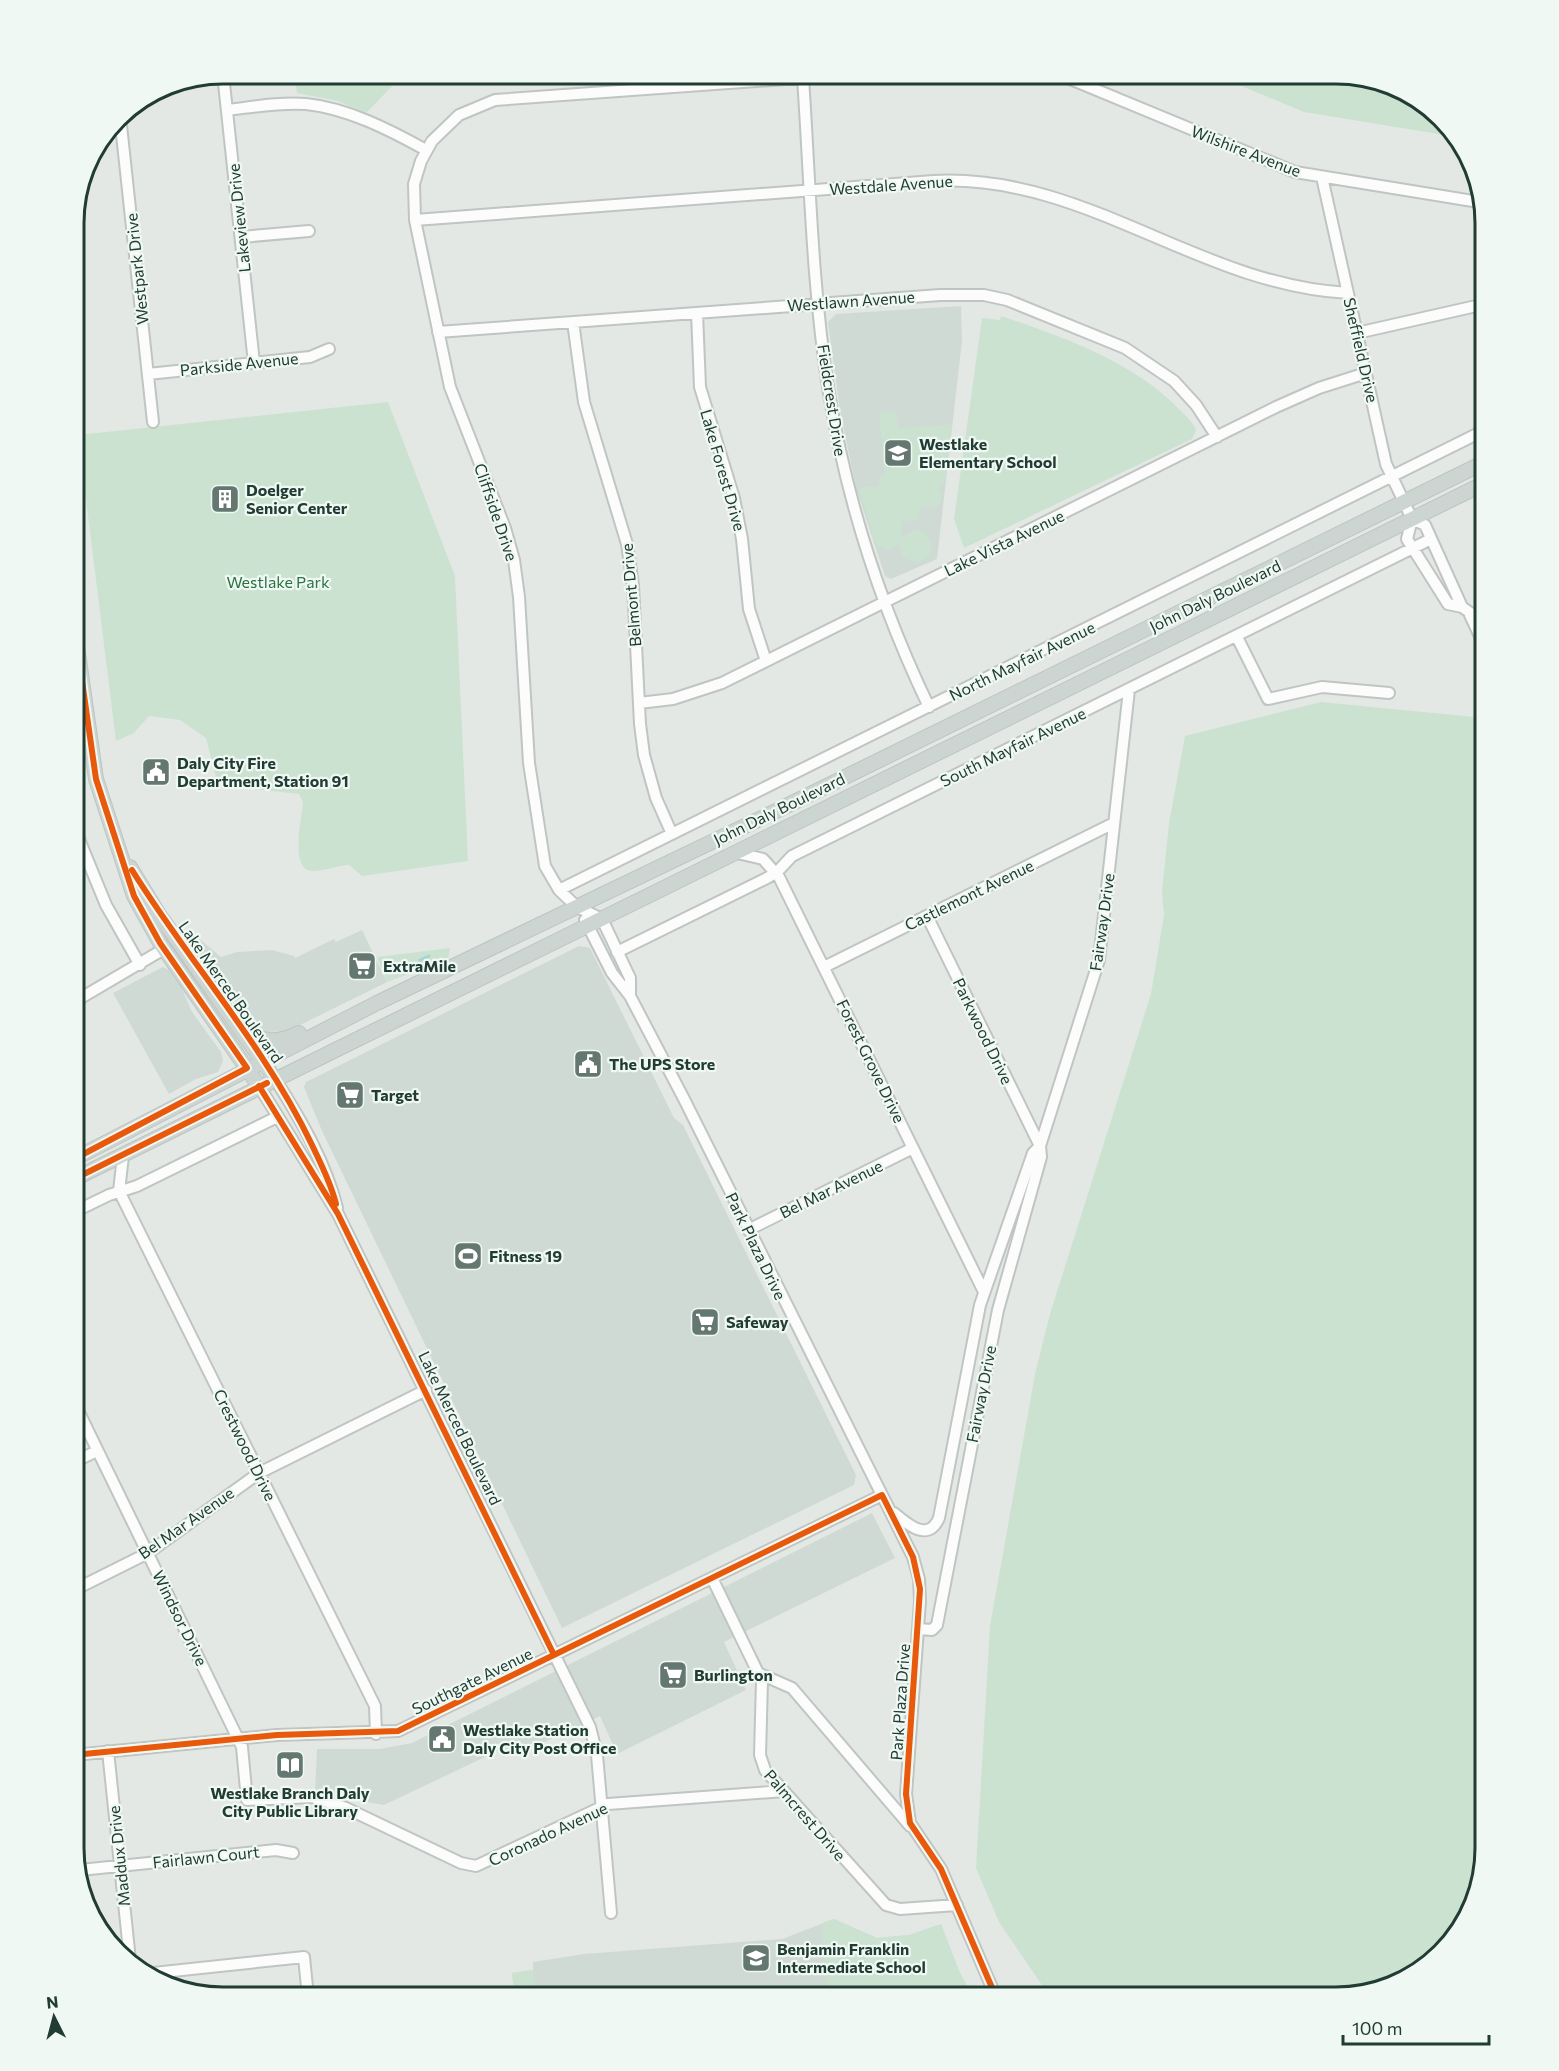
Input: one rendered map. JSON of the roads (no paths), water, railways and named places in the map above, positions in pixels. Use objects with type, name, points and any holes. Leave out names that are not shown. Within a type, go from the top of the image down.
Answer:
[{"type":"main road","name":"John Daly Boulevard","points":[[84,1154],[263,1060],[1475,467]]},
{"type":"main road","name":"John Daly Boulevard","points":[[84,1174],[1475,488]]},
{"type":"main road","name":"Lake Merced Boulevard","points":[[84,695],[96,779],[134,896],[164,949],[259,1086]]},
{"type":"main road","name":"Lake Merced Boulevard","points":[[122,855],[158,913],[276,1079]]},
{"type":"main road","points":[[158,913],[166,939],[164,949],[188,954]]},
{"type":"main road","points":[[239,1026],[259,1038],[283,1040],[358,1004],[387,999]]},
{"type":"street","name":"Lakeview Drive","points":[[224,84],[254,363]]},
{"type":"street","points":[[227,110],[291,104],[319,106],[373,124],[426,150],[440,132],[459,115],[495,100],[719,84]]},
{"type":"street","name":"Fieldcrest Drive","points":[[803,84],[819,304],[830,395],[846,481],[884,603],[929,707]]},
{"type":"street","name":"Wilshire Avenue","points":[[1082,84],[1267,162],[1323,177],[1473,201]]},
{"type":"street","name":"Westpark Drive","points":[[121,129],[153,422]]},
{"type":"street","name":"Cliffside Drive","points":[[426,150],[414,183],[415,220],[450,387],[505,528],[514,560],[531,786],[545,866],[559,891],[577,907]]},
{"type":"street","name":"Sheffield Drive","points":[[1323,177],[1386,464],[1412,519]]},
{"type":"street","name":"Westdale Avenue","points":[[415,220],[949,180],[1017,186],[1070,201],[1256,278],[1295,288],[1348,293]]},
{"type":"street","points":[[241,237],[309,231]]},
{"type":"street","name":"Westlawn Avenue","points":[[438,332],[962,294],[984,295],[1027,307],[1143,358],[1185,393],[1217,437]]},
{"type":"street","points":[[1357,333],[1475,306]]},
{"type":"street","name":"Lake Forest Drive","points":[[697,313],[700,387],[734,498],[742,539],[749,609],[766,661]]},
{"type":"street","name":"Belmont Drive","points":[[573,322],[587,412],[618,506],[627,544],[633,585],[639,703],[647,770],[672,834]]},
{"type":"street","name":"Parkside Avenue","points":[[148,374],[310,357],[329,349]]},
{"type":"street","name":"Lake Vista Avenue","points":[[639,703],[688,695],[766,661],[1297,397],[1366,373]]},
{"type":"street","name":"North Mayfair Avenue","points":[[559,891],[1475,435]]},
{"type":"street","points":[[1475,617],[1466,611],[1448,604],[1407,539],[1412,519],[1425,525],[1431,539],[1466,611],[1475,628]]},
{"type":"street","name":"South Mayfair Avenue","points":[[617,952],[777,873],[792,855],[1414,550],[1431,539]]},
{"type":"street","points":[[1237,637],[1268,699],[1322,687],[1389,693]]},
{"type":"street","name":"Fairway Drive","points":[[918,1629],[932,1630],[937,1625],[995,1323],[1041,1157],[1040,1146],[1099,960],[1129,690]]},
{"type":"street","name":"Castlemont Avenue","points":[[824,967],[1114,823]]},
{"type":"street","points":[[84,851],[106,905],[140,965]]},
{"type":"street","name":"Forest Grove Drive","points":[[737,853],[763,859],[777,873],[984,1292]]},
{"type":"street","points":[[577,907],[602,919]]},
{"type":"street","name":"Park Plaza Drive","points":[[577,907],[612,973],[630,996],[913,1557],[919,1579],[918,1629],[906,1794],[907,1815],[938,1863],[991,1987]]},
{"type":"street","name":"Parkwood Drive","points":[[927,916],[1040,1146]]},
{"type":"street","name":"Park Plaza Drive","points":[[602,919],[630,978],[630,996]]},
{"type":"street","points":[[84,996],[164,949]]},
{"type":"street","name":"Lake Merced Boulevard","points":[[276,1079],[324,1170],[332,1188],[338,1214]]},
{"type":"street","name":"Lake Merced Boulevard","points":[[259,1086],[338,1214],[426,1390],[595,1741],[611,1913]]},
{"type":"street","points":[[84,1207],[119,1191],[137,1186],[277,1117]]},
{"type":"street","name":"Fairway Drive","points":[[890,1509],[917,1530],[929,1530],[937,1523],[984,1292],[1033,1153],[1040,1146]]},
{"type":"street","name":"Bel Mar Avenue","points":[[748,1230],[913,1148]]},
{"type":"street","points":[[119,1191],[123,1156]]},
{"type":"street","name":"Crestwood Drive","points":[[119,1191],[375,1706],[376,1734]]},
{"type":"street","name":"Bel Mar Avenue","points":[[84,1585],[148,1553],[259,1473],[426,1390]]},
{"type":"street","name":"Windsor Drive","points":[[84,1423],[237,1738]]},
{"type":"street","points":[[84,1457],[97,1451]]},
{"type":"street","name":"Southgate Avenue","points":[[84,1754],[237,1738],[376,1734],[408,1728],[882,1495]]},
{"type":"street","name":"Palmcrest Drive","points":[[712,1578],[759,1674],[763,1695],[761,1760],[783,1791],[880,1901],[892,1908],[957,1905]]},
{"type":"street","points":[[759,1674],[787,1684],[915,1830]]},
{"type":"street","name":"Coronado Avenue","points":[[237,1738],[242,1747],[247,1800],[312,1797],[346,1808],[461,1863],[476,1866],[601,1806],[615,1803],[783,1791]]},
{"type":"street","name":"Maddux Drive","points":[[108,1751],[129,1950]]},
{"type":"street","name":"Fairlawn Court","points":[[86,1869],[276,1850],[293,1853]]},
{"type":"street","points":[[161,1972],[304,1957],[307,1987]]},
{"type":"waterway","points":[[424,967],[420,966],[420,960],[429,956]]},
{"type":"place","name":"Westlake Elementary School","points":[[898,453]]},
{"type":"place","name":"Doelger Senior Center","points":[[225,499]]},
{"type":"place","name":"Daly City Fire Department, Station 91","points":[[156,772]]},
{"type":"place","name":"ExtraMile","points":[[362,966]]},
{"type":"place","name":"The UPS Store","points":[[588,1064]]},
{"type":"place","name":"Target","points":[[350,1095]]},
{"type":"place","name":"Fitness 19","points":[[468,1256]]},
{"type":"place","name":"Safeway","points":[[705,1322]]},
{"type":"place","name":"Burlington","points":[[673,1675]]},
{"type":"place","name":"Westlake Station Daly City Post Office","points":[[442,1739]]},
{"type":"place","name":"Westlake Branch Daly City Public Library","points":[[290,1765]]},
{"type":"place","name":"Benjamin Franklin Intermediate School","points":[[756,1958]]},
{"type":"park label","name":"Westlake Park","points":[[278,582]]}]
